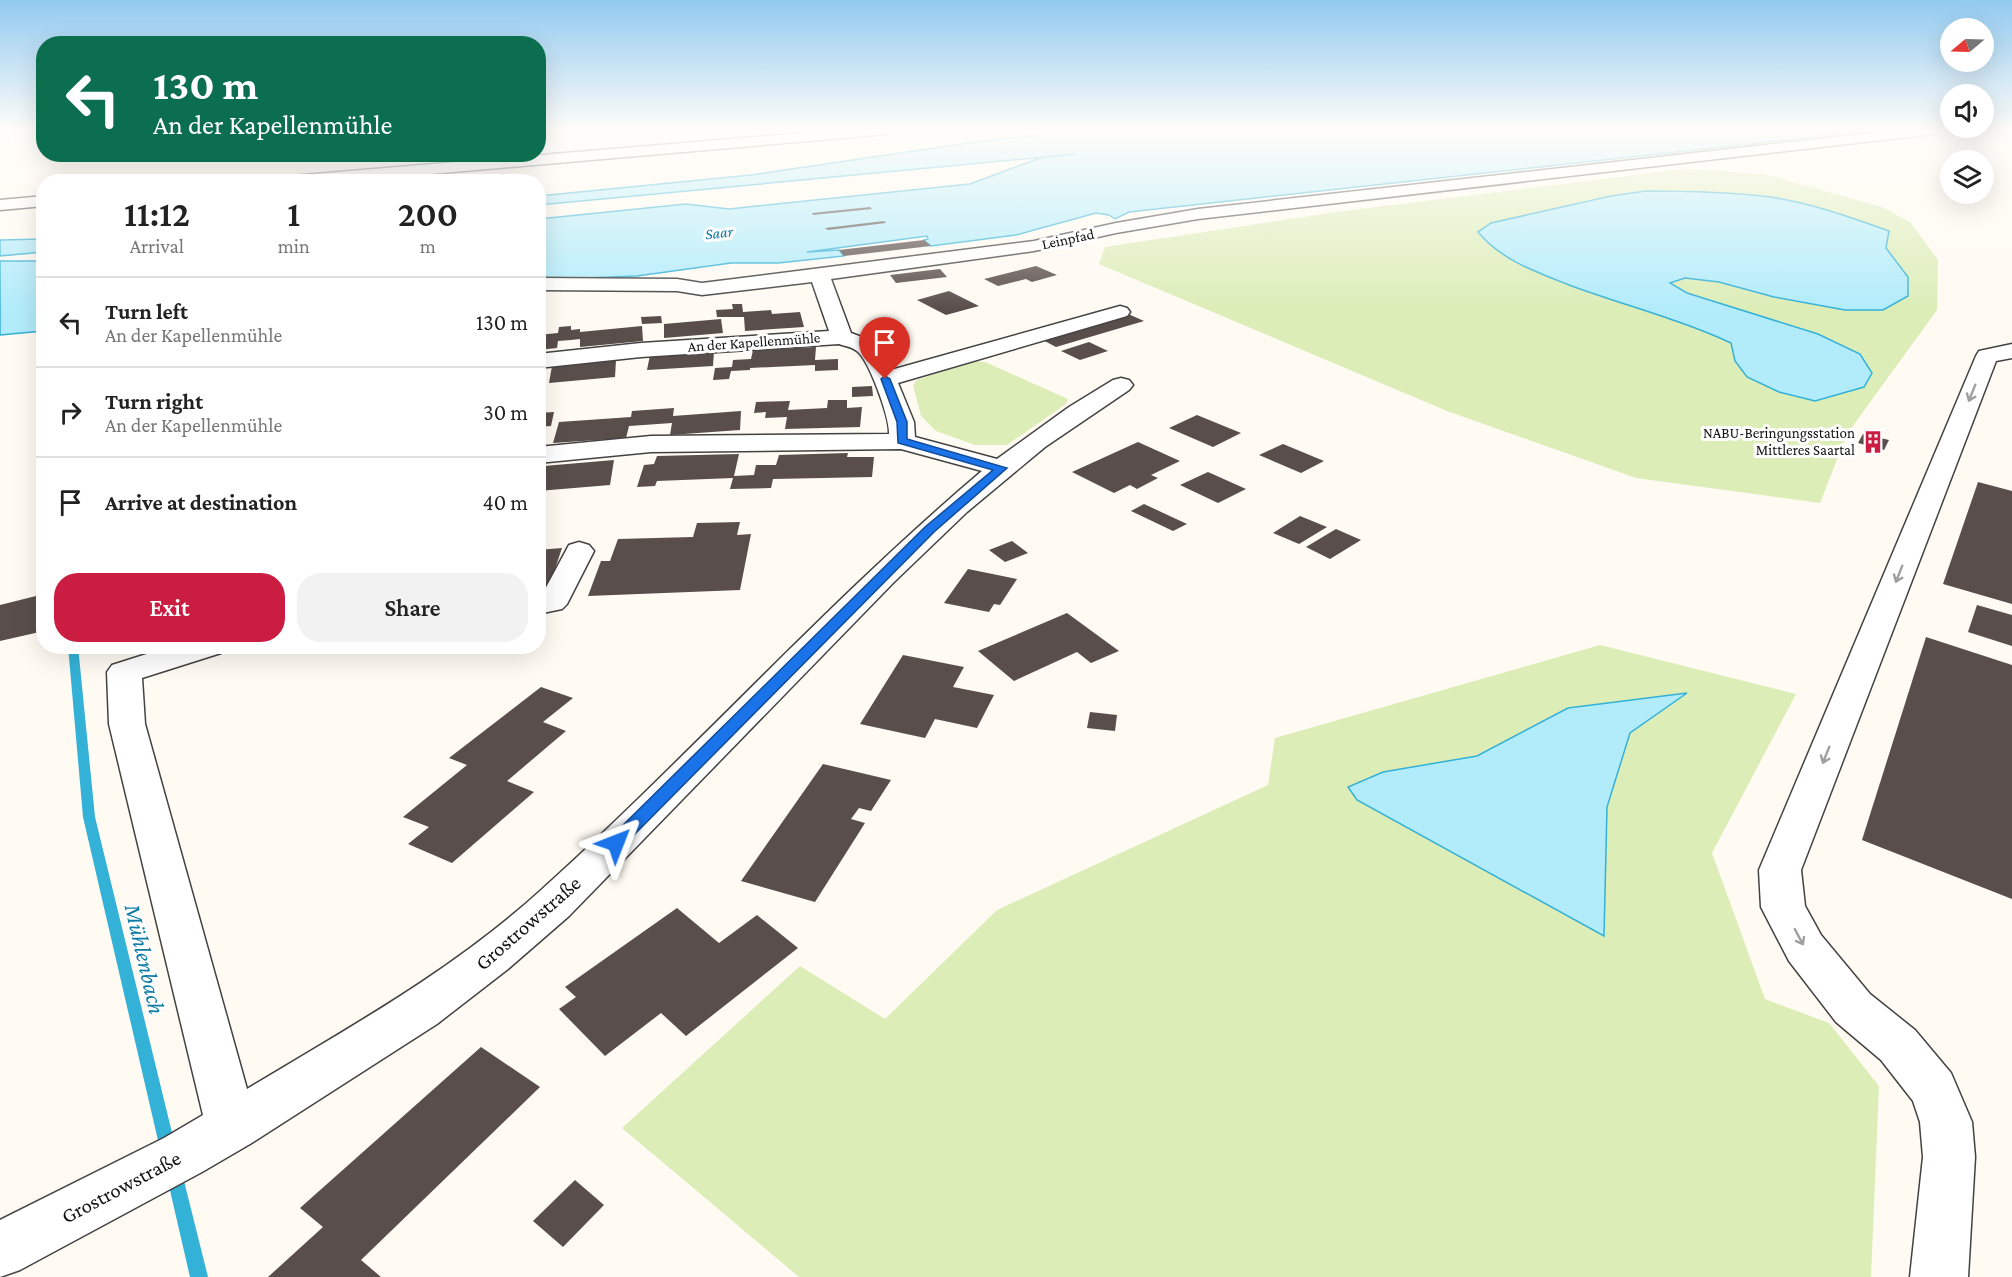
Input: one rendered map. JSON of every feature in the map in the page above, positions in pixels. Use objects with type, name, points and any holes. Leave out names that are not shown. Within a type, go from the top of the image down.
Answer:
[{"type":"street","name":"Leinpfad","points":[[546,284],[677,285],[702,289],[820,276],[1051,243],[1116,228],[1198,214],[1422,190]]},
{"type":"street","points":[[0,205],[36,202]]},
{"type":"street","points":[[1051,243],[1109,215]]},
{"type":"street","points":[[820,276],[842,337]]},
{"type":"street","points":[[885,379],[1120,312]]},
{"type":"street","name":"An der Kapellenmühle","points":[[546,360],[641,350],[842,337],[867,347],[885,379],[902,422],[902,441]]},
{"type":"street","points":[[1939,1277],[1949,1157],[1946,1122],[1942,1111],[1933,1089],[1898,1045],[1853,1008],[1805,948],[1783,907],[1780,870],[1987,356],[2008,351]]},
{"type":"street","name":"Grostrowstraße","points":[[0,1250],[232,1127],[420,1010],[492,956],[554,904],[930,529],[1001,468],[1083,407],[1121,385]]},
{"type":"street","points":[[546,454],[651,444],[902,441],[1001,468]]},
{"type":"street","points":[[546,603],[556,597],[579,550]]},
{"type":"street","points":[[183,654],[124,672],[127,724],[232,1127]]},
{"type":"green space","points":[[1517,190],[1820,190],[1882,207],[1910,222],[1938,260],[1937,310],[1847,434],[1820,503],[1636,478],[1447,411],[1099,264],[1105,247],[1343,211]]},
{"type":"green space","points":[[973,361],[985,362],[1068,399],[1066,404],[1007,445],[975,445],[936,431],[921,416],[913,385],[917,380]]},
{"type":"green space","points":[[1600,645],[1796,694],[1712,853],[1765,999],[1829,1023],[1879,1086],[1871,1277],[799,1277],[622,1128],[800,966],[885,1019],[997,910],[1268,785],[1275,738]]},
{"type":"water","points":[[604,190],[701,190],[546,204],[546,195]]},
{"type":"water","name":"Saar","points":[[916,190],[1333,190],[1129,212],[1115,219],[1109,215],[1096,213],[1016,235],[931,246],[924,240],[928,239],[927,236],[807,252],[839,250],[844,256],[778,263],[731,263],[637,276],[546,280],[546,218],[686,204],[729,209]]},
{"type":"water","points":[[1646,191],[1708,192],[1770,197],[1815,207],[1889,231],[1886,248],[1908,277],[1908,296],[1883,310],[1845,310],[1774,297],[1719,282],[1685,278],[1670,283],[1687,293],[1818,334],[1860,354],[1872,373],[1864,387],[1815,401],[1779,392],[1747,377],[1735,361],[1731,343],[1532,270],[1508,258],[1478,232],[1491,223],[1611,196]]},
{"type":"water","points":[[36,239],[36,253],[0,256],[0,240]]},
{"type":"water","points":[[0,261],[36,261],[36,332],[0,335]]},
{"type":"water","points":[[1687,693],[1630,733],[1607,807],[1604,936],[1357,800],[1348,787],[1383,772],[1477,756],[1568,708]]},
{"type":"building","points":[[870,207],[872,209],[813,215],[812,213]]},
{"type":"building","points":[[884,221],[886,223],[828,230],[825,228]]},
{"type":"building","points":[[924,240],[931,246],[844,256],[839,250]]},
{"type":"building","points":[[1036,266],[1057,275],[1032,282],[1026,279],[998,286],[984,279]]},
{"type":"building","points":[[940,269],[947,277],[896,283],[890,275]]},
{"type":"building","points":[[949,291],[979,306],[946,315],[917,300]]},
{"type":"building","points":[[732,304],[742,304],[743,312],[771,310],[772,314],[800,312],[804,327],[745,331],[744,317],[717,317],[716,310],[733,309]]},
{"type":"building","points":[[1126,313],[1144,321],[1056,347],[1039,338]]},
{"type":"building","points":[[661,316],[662,323],[642,324],[641,317]]},
{"type":"building","points":[[721,319],[723,333],[664,338],[664,324]]},
{"type":"building","points":[[571,326],[571,330],[580,329],[580,332],[642,326],[643,341],[580,347],[580,339],[558,341],[557,348],[546,349],[546,334],[558,333],[559,327]]},
{"type":"building","points":[[1089,342],[1108,351],[1080,360],[1061,351]]},
{"type":"building","points":[[816,347],[815,360],[838,359],[838,370],[815,371],[815,365],[750,368],[750,370],[731,371],[729,379],[713,380],[715,368],[732,367],[733,360],[751,359],[753,350]]},
{"type":"building","points":[[714,351],[713,366],[647,370],[650,355]]},
{"type":"building","points":[[616,360],[615,377],[549,383],[552,366]]},
{"type":"building","points":[[872,386],[873,396],[852,397],[852,387]]},
{"type":"building","points":[[828,400],[847,400],[847,408],[862,407],[860,427],[785,429],[787,417],[765,418],[766,412],[754,413],[756,402],[790,401],[788,410],[827,408]]},
{"type":"building","points":[[674,408],[673,416],[741,411],[740,430],[670,435],[672,423],[629,426],[626,438],[553,443],[559,422],[631,417],[632,411]]},
{"type":"building","points":[[546,412],[554,412],[551,426],[546,426]]},
{"type":"building","points":[[1197,415],[1241,433],[1213,447],[1169,428]]},
{"type":"building","name":"NABU-Beringungsstation Mittleres Saartal","points":[[1863,434],[1889,440],[1884,450],[1858,443]]},
{"type":"building","points":[[1138,442],[1180,461],[1151,475],[1158,478],[1137,489],[1130,485],[1114,493],[1072,472]]},
{"type":"building","points":[[1283,444],[1324,461],[1301,473],[1259,455]]},
{"type":"building","points":[[848,453],[847,457],[874,457],[872,477],[773,479],[771,488],[730,489],[733,478],[657,481],[655,486],[637,487],[644,465],[654,464],[657,456],[739,454],[734,476],[754,475],[756,465],[776,465],[779,455]]},
{"type":"building","points":[[614,460],[610,485],[546,490],[546,466]]},
{"type":"building","points":[[1208,472],[1246,489],[1218,503],[1180,485]]},
{"type":"building","points":[[1978,482],[2012,491],[2012,604],[1943,584]]},
{"type":"building","points":[[1144,504],[1187,524],[1173,531],[1131,511]]},
{"type":"building","points":[[1300,516],[1327,527],[1299,544],[1273,533]]},
{"type":"building","points":[[740,522],[737,535],[751,534],[740,590],[588,596],[601,561],[610,561],[618,539],[693,537],[697,523]]},
{"type":"building","points":[[1336,529],[1361,540],[1330,559],[1306,547]]},
{"type":"building","points":[[1012,541],[1028,553],[1005,562],[989,550]]},
{"type":"building","points":[[562,548],[550,584],[546,584],[546,549]]},
{"type":"building","points":[[968,569],[1017,579],[1000,605],[994,604],[989,612],[944,603]]},
{"type":"building","points":[[36,596],[36,633],[0,641],[0,605]]},
{"type":"building","points":[[1977,605],[2012,615],[2012,646],[1968,632]]},
{"type":"building","points":[[1067,613],[1119,651],[1091,663],[1077,652],[1014,681],[978,651]]},
{"type":"building","points":[[1926,637],[2012,665],[2012,899],[1862,840]]},
{"type":"building","points":[[903,655],[964,667],[953,687],[994,695],[977,728],[935,719],[925,738],[860,724]]},
{"type":"building","points":[[541,687],[573,698],[543,722],[566,731],[507,781],[534,792],[452,863],[408,844],[429,827],[403,817],[467,765],[449,758]]},
{"type":"building","points":[[1090,712],[1117,715],[1115,731],[1087,728]]},
{"type":"building","points":[[823,764],[891,780],[871,811],[859,808],[851,819],[865,823],[815,902],[741,881]]},
{"type":"building","points":[[677,908],[719,943],[757,915],[798,948],[686,1036],[661,1013],[605,1056],[559,1009],[576,997],[565,987]]},
{"type":"building","points":[[481,1047],[540,1087],[361,1260],[381,1277],[268,1277],[323,1227],[300,1208]]},
{"type":"building","points":[[575,1180],[604,1205],[563,1247],[533,1221]]},
{"type":"waterway","name":"Mühlenbach","points":[[74,654],[89,817],[168,1149]]},
{"type":"waterway","name":"Mühlenbach","points":[[174,1173],[199,1277]]},
{"type":"place","name":"NABU-Beringungsstation Mittleres Saartal","points":[[1873,442]]},
{"type":"route","points":[[616,843],[930,529],[1001,468],[902,441],[902,422],[885,379]]}]
